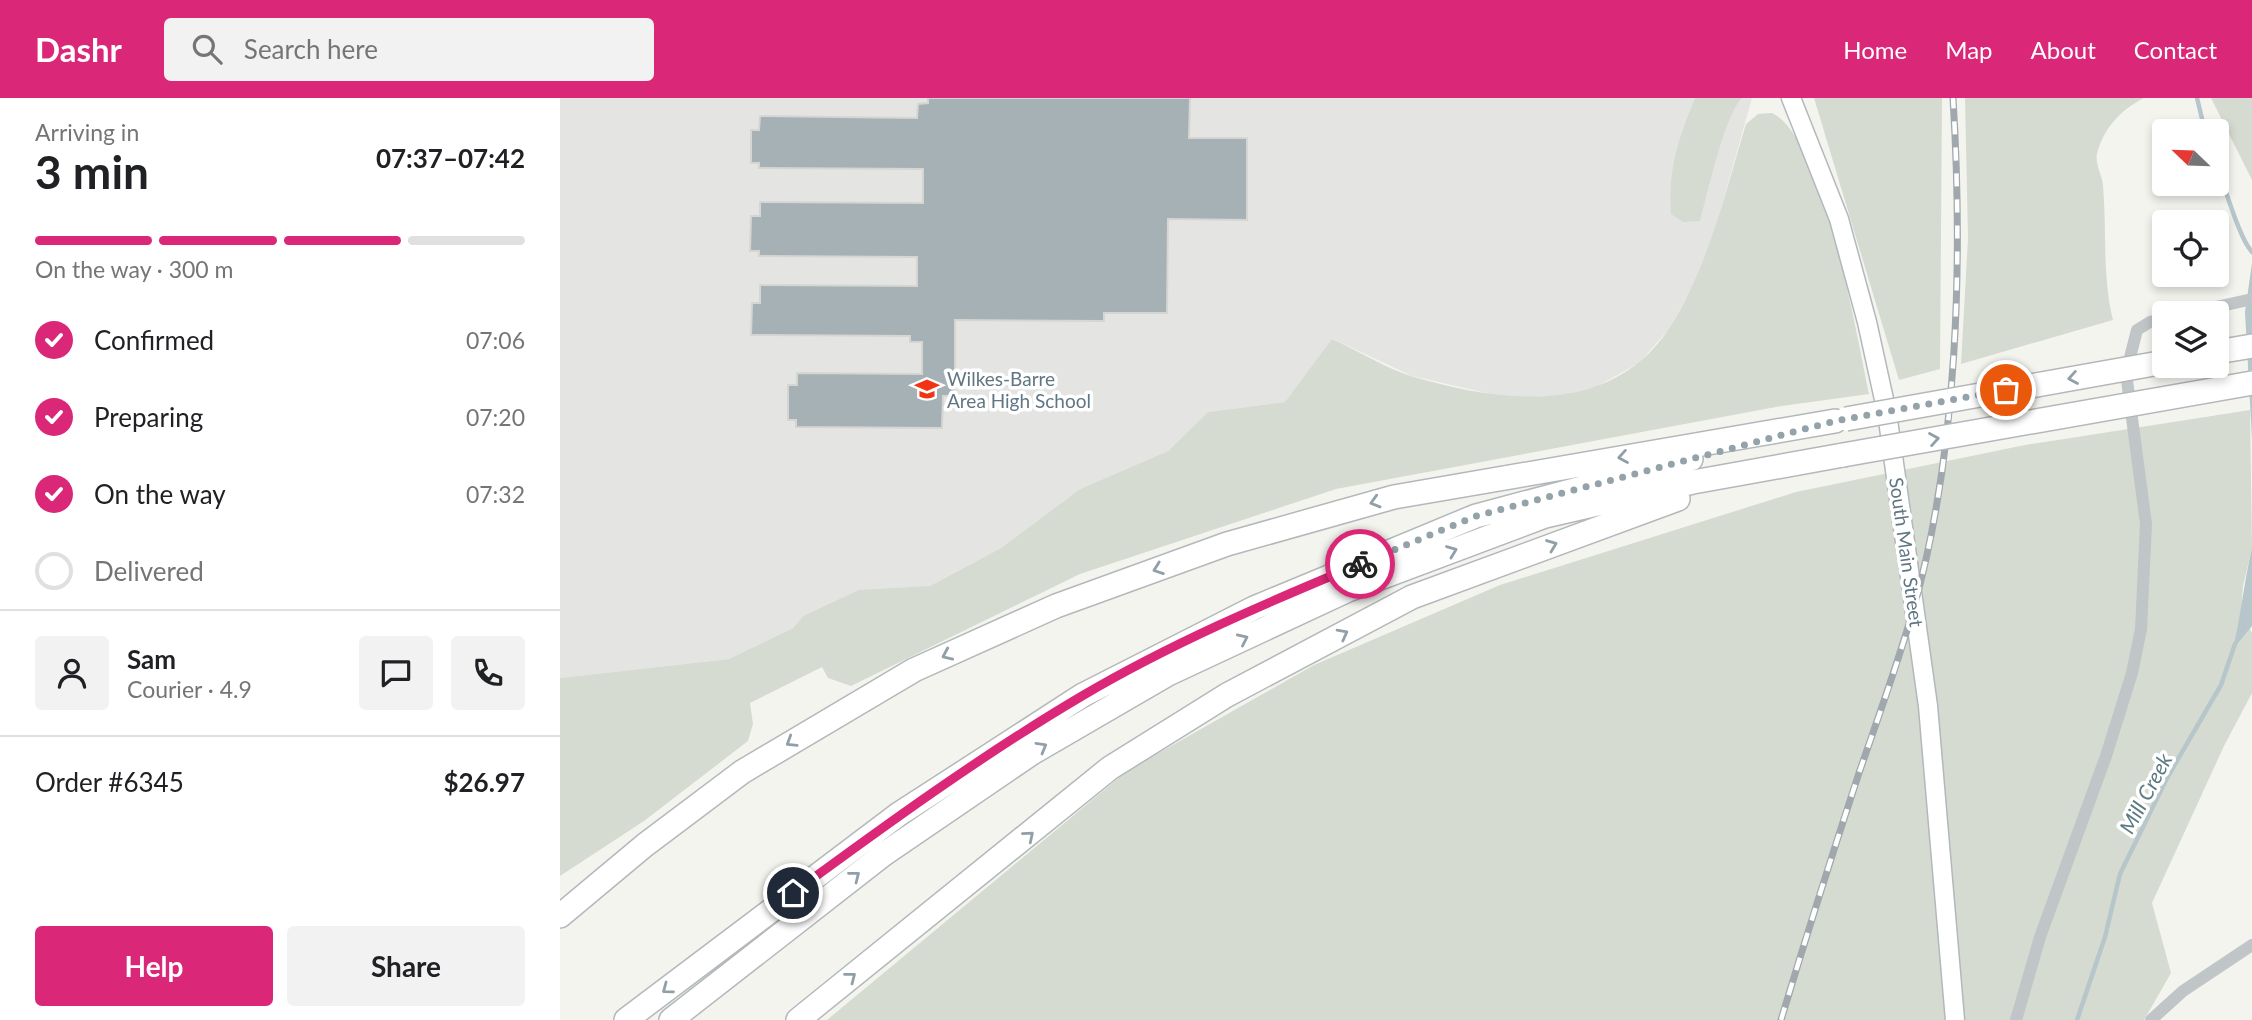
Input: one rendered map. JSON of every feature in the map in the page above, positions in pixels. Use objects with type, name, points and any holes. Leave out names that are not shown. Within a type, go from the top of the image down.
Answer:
[{"type":"highway","points":[[2229,350],[2252,346]]},
{"type":"highway","points":[[562,909],[742,772],[849,706],[914,670],[1056,606],[1227,544],[1394,497],[2152,364]]},
{"type":"highway","points":[[671,1020],[884,853],[1032,753],[1168,674],[1348,590],[1545,516],[1693,482],[2252,383]]},
{"type":"highway","points":[[2078,415],[2252,396]]},
{"type":"highway","points":[[626,1020],[899,814],[1072,703],[1254,608],[1476,516],[1841,420]]},
{"type":"highway","points":[[798,1020],[1110,768],[1227,695],[1412,597],[1671,500],[1843,455]]},
{"type":"main road","name":"South Main Street","points":[[1791,98],[1839,219],[1867,322],[1887,413],[1930,718],[1955,1020]]},
{"type":"street","points":[[2229,304],[2247,300]]},
{"type":"street","points":[[2016,1020],[2040,937],[2106,756],[2132,673],[2141,629],[2146,524],[2126,373],[2137,330],[2152,322]]},
{"type":"street","points":[[2151,1020],[2183,991],[2252,945]]},
{"type":"shaded area","name":"Wilkes-Barre Area High School","points":[[560,98],[1752,98],[1713,237],[1695,282],[1669,329],[1639,363],[1596,387],[1559,396],[1508,398],[1412,376],[1333,339],[1285,402],[1208,412],[1168,451],[1080,489],[1001,548],[930,586],[903,589],[803,616],[793,628],[729,659],[560,678]]},
{"type":"shaded area","points":[[1695,98],[1742,98],[1735,107],[1723,137],[1700,221],[1683,222],[1671,214],[1671,182],[1679,141]]},
{"type":"shaded area","points":[[1814,98],[1942,98],[1940,369],[1899,380]]},
{"type":"shaded area","points":[[1965,98],[2144,98],[2114,120],[2097,154],[2103,185],[2106,270],[2113,320],[1961,364],[1968,238]]},
{"type":"shaded area","points":[[2211,98],[2252,98],[2252,180],[2230,136],[2230,119],[2222,119]]},
{"type":"shaded area","points":[[1772,113],[1790,129],[1807,159],[1822,197],[1846,286],[1869,394],[1782,406],[1336,489],[1080,574],[851,686],[828,678],[822,667],[750,703],[753,724],[748,741],[644,821],[560,876],[560,678],[729,659],[793,628],[803,616],[859,590],[930,586],[1001,548],[1080,489],[1168,451],[1208,412],[1285,402],[1332,339],[1404,374],[1483,393],[1554,396],[1587,389],[1618,376],[1646,356],[1670,327],[1706,254],[1746,124],[1758,114]]},
{"type":"shaded area","points":[[2252,263],[2252,439],[2245,312]]},
{"type":"shaded area","points":[[2250,410],[2252,548],[2243,586],[2241,613],[2252,633],[2252,693],[2224,746],[2152,903],[2171,973],[2144,1020],[827,1020],[1127,771],[1314,665],[1500,585],[1796,492],[2025,445]]},
{"type":"shaded area","points":[[2252,548],[2252,626],[2233,649],[2247,573]]},
{"type":"building","points":[[928,98],[1190,98],[1189,138],[1247,138],[1247,220],[1168,219],[1167,313],[1104,313],[1104,321],[955,320],[955,396],[943,396],[942,428],[796,427],[796,420],[788,420],[788,385],[797,385],[797,373],[922,374],[922,342],[910,342],[910,336],[751,335],[752,303],[760,303],[760,285],[917,286],[917,257],[759,256],[759,251],[750,251],[751,216],[760,216],[760,202],[923,203],[923,169],[759,168],[759,163],[751,163],[751,130],[759,130],[760,116],[917,118],[918,104],[928,103]]},
{"type":"waterway","name":"Mill Creek","points":[[2197,98],[2202,119]]},
{"type":"waterway","name":"Mill Creek","points":[[2228,196],[2252,252]]},
{"type":"waterway","name":"Mill Creek","points":[[2077,1020],[2105,937],[2120,874],[2167,778],[2221,685],[2235,644]]},
{"type":"railway","points":[[1781,1020],[1901,649],[1929,547],[1940,484],[1954,354],[1957,224],[1953,98]]},
{"type":"way so far","points":[[1360,564],[1476,516],[1835,421],[2006,390]]},
{"type":"place","name":"Wilkes-Barre Area High School","points":[[927,389]]},
{"type":"route","points":[[793,893],[899,814],[1083,695],[1254,608],[1360,564]]}]
